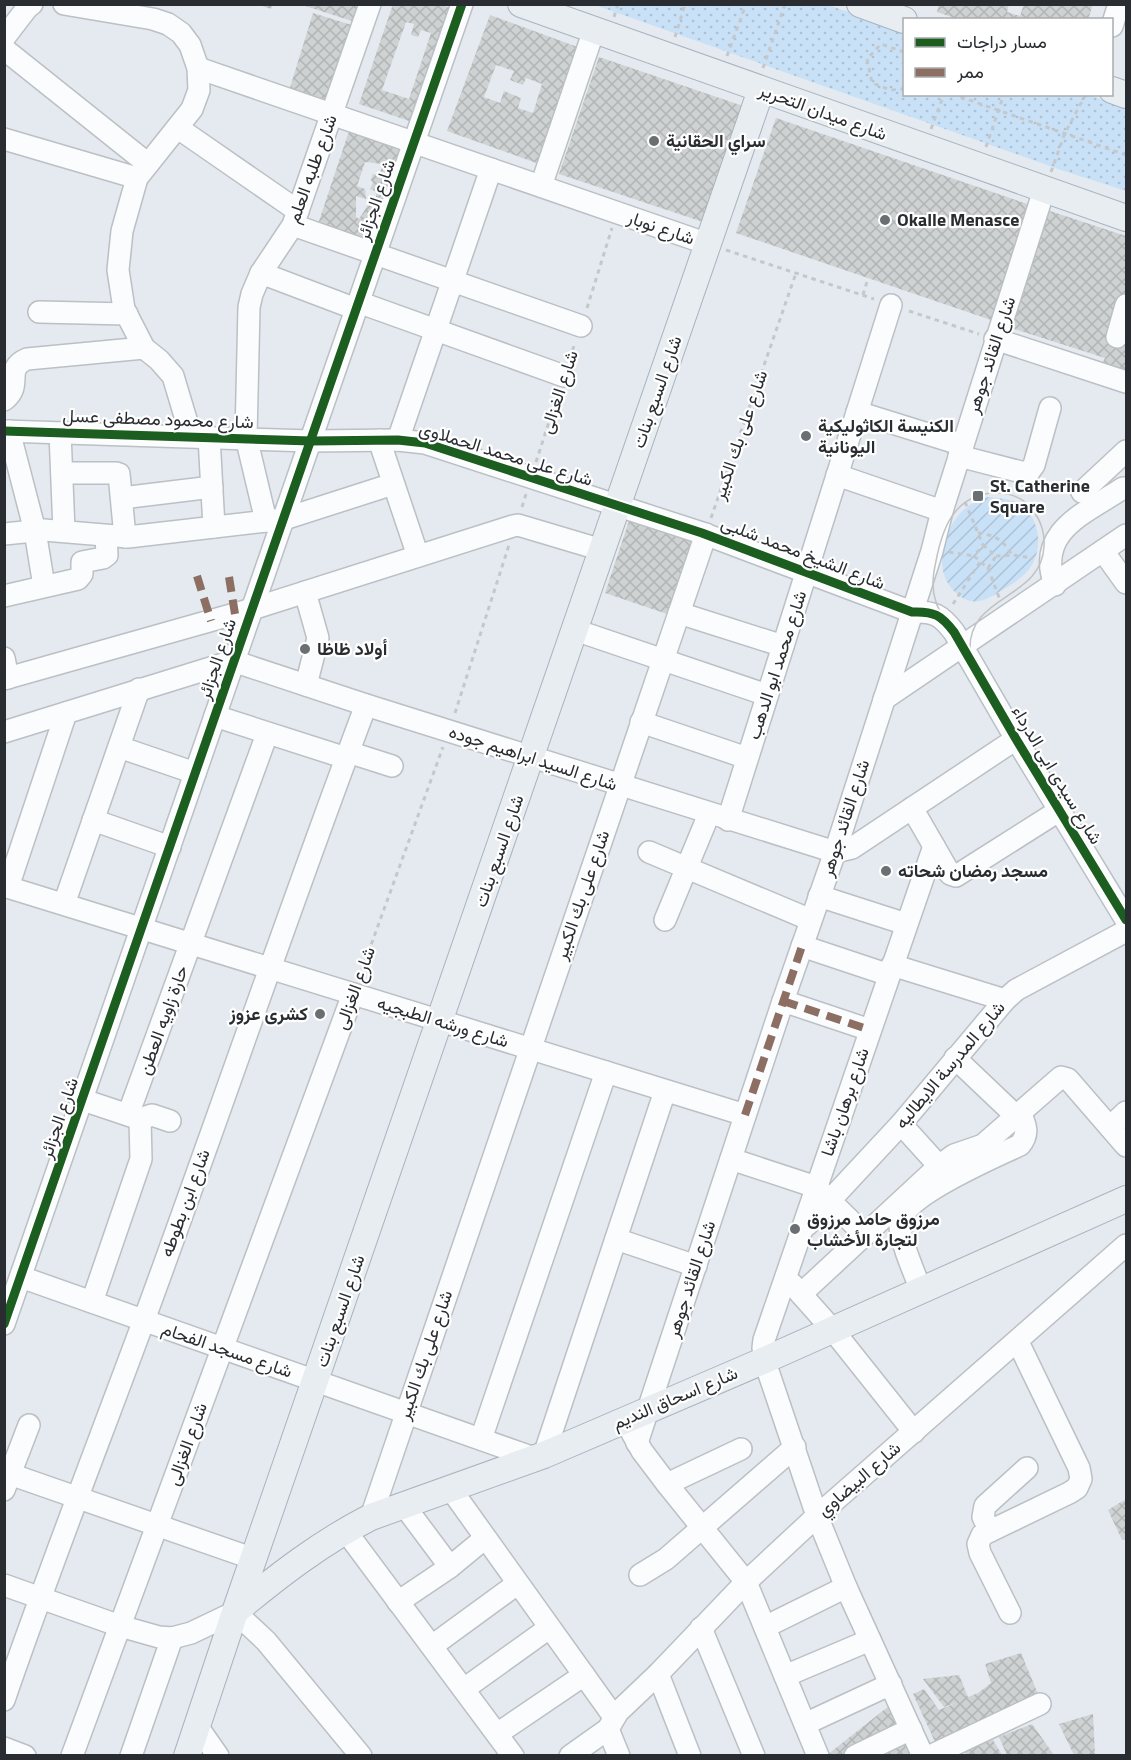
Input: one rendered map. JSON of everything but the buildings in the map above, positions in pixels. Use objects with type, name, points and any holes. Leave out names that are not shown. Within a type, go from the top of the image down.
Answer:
[{"type":"main road","points":[[860,4],[905,14]]},
{"type":"main road","name":"شارع ميدان التحرير","points":[[521,5],[1126,218]]},
{"type":"main road","name":"شارع السبع بنات","points":[[187,1755],[234,1612],[316,1381],[708,244],[758,89]]},
{"type":"main road","name":"شارع اسحاق النديم","points":[[234,1612],[290,1568],[345,1530],[371,1517],[539,1457],[1126,1200]]},
{"type":"street","points":[[4,38],[32,4]]},
{"type":"street","points":[[64,4],[153,19],[168,24],[190,45],[198,68],[199,90],[192,109],[142,171],[122,231],[118,270],[124,309],[144,348],[173,376],[200,436],[212,487],[214,527]]},
{"type":"street","name":"شارع طلبه العلم","points":[[275,520],[246,437],[249,307],[261,273],[296,218],[370,4]]},
{"type":"street","name":"شارع الجزائر","points":[[4,1324],[252,609],[275,520],[311,441],[462,4]]},
{"type":"street","points":[[1113,23],[1119,4]]},
{"type":"street","points":[[541,186],[594,30]]},
{"type":"street","points":[[4,49],[142,171]]},
{"type":"street","name":"شارع نوبار","points":[[198,68],[708,244]]},
{"type":"street","points":[[178,128],[296,218],[375,253],[581,326]]},
{"type":"street","points":[[4,139],[142,171]]},
{"type":"street","points":[[418,556],[393,484],[389,440],[436,330],[491,169]]},
{"type":"street","name":"شارع القائد جوهر","points":[[668,1484],[637,1443],[637,1414],[696,1266],[783,1001],[835,852],[932,551],[942,511],[995,339],[1044,190]]},
{"type":"street","points":[[261,273],[436,330],[564,376]]},
{"type":"street","name":"شارع محمد ابو الدهب","points":[[665,920],[688,868],[718,817],[747,758],[891,305]]},
{"type":"street","points":[[39,312],[127,314]]},
{"type":"street","points":[[995,339],[1126,382]]},
{"type":"street","points":[[4,400],[13,392],[14,373],[18,364],[23,361],[144,348]]},
{"type":"street","points":[[858,412],[959,456],[1029,472],[1034,465],[1050,408]]},
{"type":"street","points":[[7,431],[35,531],[44,586]]},
{"type":"street","name":"شارع محمود مصطفى عسل","points":[[7,431],[246,437],[311,441]]},
{"type":"street","points":[[60,433],[64,531]]},
{"type":"street","name":"شارع على محمد الحملاوى","points":[[311,441],[389,440],[425,443],[618,505]]},
{"type":"street","points":[[1060,581],[1050,570],[1054,541],[1084,495],[1126,451]]},
{"type":"street","points":[[4,596],[78,579],[82,574],[82,562],[105,557],[116,537],[122,498],[120,477],[117,473],[62,473]]},
{"type":"street","points":[[837,476],[942,511]]},
{"type":"street","points":[[4,534],[64,531],[116,537],[275,520],[393,484]]},
{"type":"street","points":[[122,498],[212,487]]},
{"type":"street","points":[[1084,495],[1126,488]]},
{"type":"street","points":[[1060,581],[1062,558],[1071,539],[1126,502]]},
{"type":"street","name":"شارع الشيخ محمد شلبى","points":[[618,505],[706,534],[912,612],[929,612],[944,619]]},
{"type":"street","points":[[6,672],[252,609],[516,525],[602,550]]},
{"type":"street","name":"شارع على بك الكبير","points":[[371,1517],[706,534]]},
{"type":"street","points":[[884,699],[1126,535]]},
{"type":"street","points":[[1103,551],[1126,583]]},
{"type":"street","points":[[305,592],[318,638],[306,685]]},
{"type":"street","points":[[679,613],[783,646]]},
{"type":"street","points":[[944,619],[961,647]]},
{"type":"street","points":[[575,630],[766,695]]},
{"type":"street","name":"شارع سيدى ابى الدرداء","points":[[961,647],[1126,920]]},
{"type":"street","points":[[4,732],[233,661]]},
{"type":"street","name":"شارع السيد ابراهيم جوده","points":[[233,661],[531,758],[835,852]]},
{"type":"street","points":[[64,904],[139,689]]},
{"type":"street","name":"شارع ابن بطوطه","points":[[4,1700],[9,1670],[40,1597],[143,1321],[268,968],[366,705]]},
{"type":"street","points":[[6,886],[66,713]]},
{"type":"street","points":[[215,716],[267,734],[392,766]]},
{"type":"street","points":[[641,722],[747,758]]},
{"type":"street","name":"حارة زاويه العطن","points":[[92,1302],[141,1159],[134,1117],[191,944],[267,734]]},
{"type":"street","points":[[835,852],[852,848],[1016,739]]},
{"type":"street","points":[[119,747],[195,774]]},
{"type":"street","points":[[912,808],[950,874],[956,876],[1060,810]]},
{"type":"street","points":[[93,820],[170,847]]},
{"type":"street","name":"شارع برهان باشا","points":[[823,1194],[870,1030],[934,846]]},
{"type":"street","points":[[650,852],[811,920]]},
{"type":"street","name":"شارع ورشه الطبجيه","points":[[6,886],[745,1115]]},
{"type":"street","points":[[819,896],[906,924]]},
{"type":"street","name":"شارع المدرسة الايطاليه","points":[[785,1276],[801,1232],[823,1194],[901,1124],[1005,1000],[1016,990],[1126,931]]},
{"type":"street","points":[[802,946],[1005,1000]]},
{"type":"street","name":"شارع الغزالى","points":[[72,1755],[353,994]]},
{"type":"street","points":[[783,1001],[870,1030]]},
{"type":"street","points":[[921,1290],[902,1236],[900,1224],[904,1214],[912,1205],[944,1182],[1020,1145],[1027,1131],[1018,1114],[956,1058]]},
{"type":"street","points":[[481,1439],[606,1072]]},
{"type":"street","points":[[801,1294],[939,1166],[954,1155],[982,1145],[1058,1078],[1065,1077],[1126,1146]]},
{"type":"street","points":[[539,1457],[616,1239],[665,1091]]},
{"type":"street","points":[[83,1100],[134,1117],[152,1115],[170,1121]]},
{"type":"street","points":[[1110,1127],[1126,1112]]},
{"type":"street","points":[[901,1124],[939,1166]]},
{"type":"street","points":[[730,1159],[823,1194],[865,1235]]},
{"type":"street","points":[[616,1239],[696,1266]]},
{"type":"street","name":"شارع البيضاوي","points":[[570,1755],[611,1723],[746,1582],[817,1516],[1126,1245]]},
{"type":"street","points":[[785,1276],[832,1329],[914,1432]]},
{"type":"street","points":[[785,1276],[764,1340],[765,1360],[817,1516],[846,1587],[923,1755]]},
{"type":"street","name":"شارع مسجد الفحام","points":[[21,1277],[405,1413],[539,1457]]},
{"type":"street","points":[[1010,1613],[980,1553],[978,1544],[982,1535],[1069,1493],[1077,1488],[1081,1479],[1079,1468],[1018,1342]]},
{"type":"street","points":[[29,1425],[6,1479],[76,1497],[254,1559]]},
{"type":"street","points":[[640,1575],[666,1558],[795,1447]]},
{"type":"street","points":[[741,1449],[668,1484],[746,1582],[818,1755]]},
{"type":"street","points":[[990,1531],[983,1517],[985,1506],[1028,1468]]},
{"type":"street","points":[[450,1488],[484,1539],[584,1675],[611,1723],[619,1755]]},
{"type":"street","points":[[403,1504],[450,1567]]},
{"type":"street","points":[[345,1530],[513,1755]]},
{"type":"street","points":[[398,1602],[450,1567],[484,1539]]},
{"type":"street","points":[[432,1646],[517,1584]]},
{"type":"street","points":[[4,1585],[120,1626],[159,1637],[172,1638],[191,1633],[234,1612],[266,1641],[361,1755]]},
{"type":"street","points":[[765,1627],[846,1587]]},
{"type":"street","points":[[464,1689],[549,1628]]},
{"type":"street","points":[[701,1628],[754,1755]]},
{"type":"street","points":[[131,1755],[172,1638]]},
{"type":"street","points":[[785,1676],[870,1640]]},
{"type":"street","points":[[658,1674],[690,1755]]},
{"type":"street","points":[[497,1734],[584,1675]]},
{"type":"street","points":[[805,1724],[891,1684]]},
{"type":"street","points":[[930,1755],[1040,1704]]},
{"type":"street","points":[[197,1726],[218,1755]]},
{"type":"street","points":[[855,1755],[911,1728]]},
{"type":"street","points":[[4,1748],[26,1755]]},
{"type":"path","points":[[668,56],[685,4]]},
{"type":"path","points":[[720,75],[746,4]]},
{"type":"path","points":[[758,89],[785,4]]},
{"type":"path","points":[[903,52],[881,44],[867,59],[872,83],[891,90],[903,89]]},
{"type":"path","points":[[924,147],[943,96]]},
{"type":"path","points":[[958,96],[1126,155]]},
{"type":"path","points":[[979,167],[1003,96]]},
{"type":"path","points":[[1044,190],[1065,133],[1085,96]]},
{"type":"path","points":[[863,296],[868,278]]},
{"type":"path","points":[[959,456],[967,507],[983,544],[996,556],[1012,555],[1050,561]]},
{"type":"path","points":[[978,533],[999,538],[1012,555]]},
{"type":"path","points":[[974,556],[983,544]]},
{"type":"path","points":[[932,551],[974,556],[988,568],[997,594],[1010,615]]},
{"type":"path","points":[[988,568],[996,556]]},
{"type":"path","points":[[944,619],[980,562]]},
{"type":"shaded area","points":[[595,5],[828,5],[903,31],[903,96],[1093,96],[1126,109],[1126,191]]},
{"type":"shaded area","points":[[988,497],[1015,502],[1023,507],[1034,521],[1038,548],[1032,565],[1010,586],[989,598],[978,601],[967,600],[955,592],[948,583],[943,572],[943,548],[946,536],[959,515],[969,505]]},
{"type":"tram line","points":[[1126,914],[1018,737],[970,651],[972,632],[980,618],[1031,577],[1040,564],[1044,546],[1041,524],[1025,503],[1015,496],[1003,493],[978,496],[958,508],[946,527],[933,576],[933,592],[937,604],[974,676],[1126,926]]},
{"type":"marked path","points":[[197,576],[211,621]]},
{"type":"marked path","points":[[229,577],[235,614]]},
{"type":"marked path","points":[[745,1115],[802,946]]},
{"type":"marked path","points":[[783,1001],[870,1030]]},
{"type":"cycle path","points":[[4,1324],[462,4]]},
{"type":"cycle path","points":[[4,431],[311,441],[398,440],[425,443],[702,533],[912,612],[932,613],[954,632],[1126,920]]},
{"type":"place","name":"سراي الحقانية","points":[[654,141]]},
{"type":"place","name":"Okalle Menasce","points":[[885,220]]},
{"type":"place","name":"الكنيسة الكاثوليكية اليونانية","points":[[806,436]]},
{"type":"place","name":"St. Catherine Square","points":[[978,496]]},
{"type":"place","name":"أولاد ظاظا","points":[[305,649]]},
{"type":"place","name":"مسجد رمضان شحاته","points":[[886,871]]},
{"type":"place","name":"كشرى عزوز","points":[[320,1014]]},
{"type":"place","name":"مرزوق حامد مرزوق لتجارة الأخشاب","points":[[795,1229]]}]
